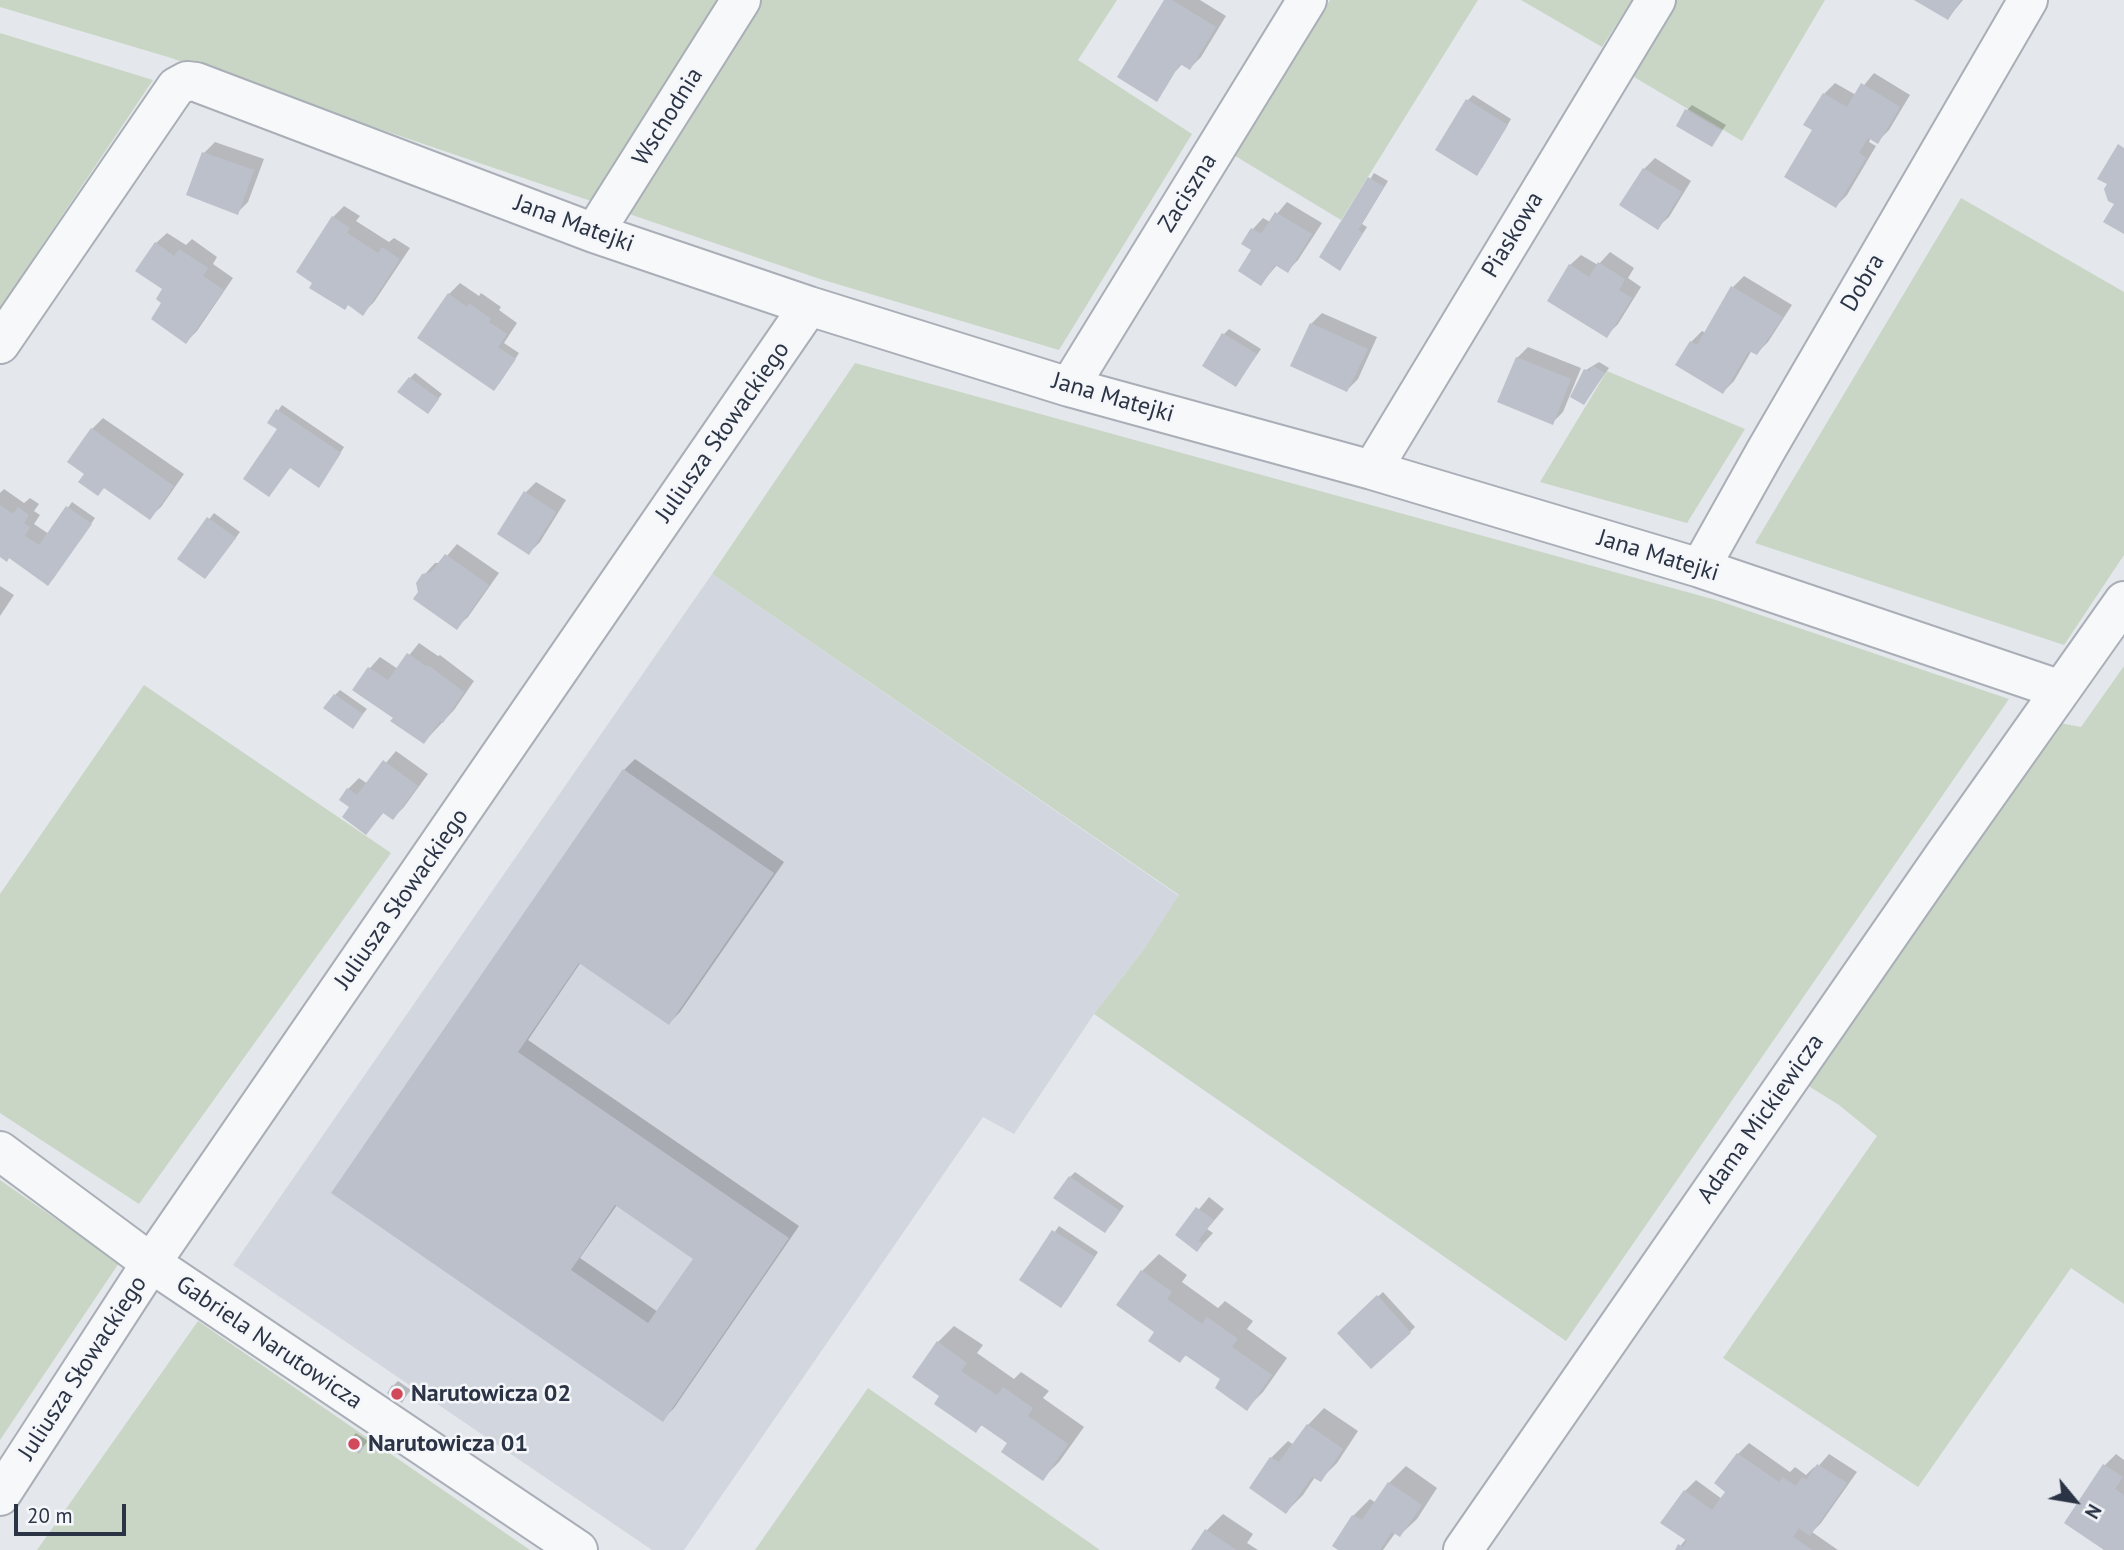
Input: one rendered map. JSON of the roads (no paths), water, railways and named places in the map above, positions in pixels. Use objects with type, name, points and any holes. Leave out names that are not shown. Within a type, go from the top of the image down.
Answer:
[{"type":"street","name":"Wschodnia","points":[[594,233],[741,0]]},
{"type":"street","name":"Zaciszna","points":[[1069,387],[1307,0]]},
{"type":"street","name":"Piaskowa","points":[[1372,470],[1656,0]]},
{"type":"street","name":"Dobra","points":[[1700,568],[2028,0]]},
{"type":"street","name":"Jana Matejki","points":[[0,344],[176,87],[187,81],[210,86],[594,233],[809,306],[1069,387],[1372,470],[1700,568],[2061,690]]},
{"type":"street","name":"Juliusza Słowackiego","points":[[0,1496],[151,1264],[809,306]]},
{"type":"street","name":"Adama Mickiewicza","points":[[1463,1550],[1944,853],[2124,601]]},
{"type":"street","name":"Gabriela Narutowicza","points":[[0,1151],[151,1264],[578,1550]]},
{"type":"place","name":"Narutowicza 02","points":[[397,1394]]},
{"type":"place","name":"Narutowicza 01","points":[[354,1444]]}]
